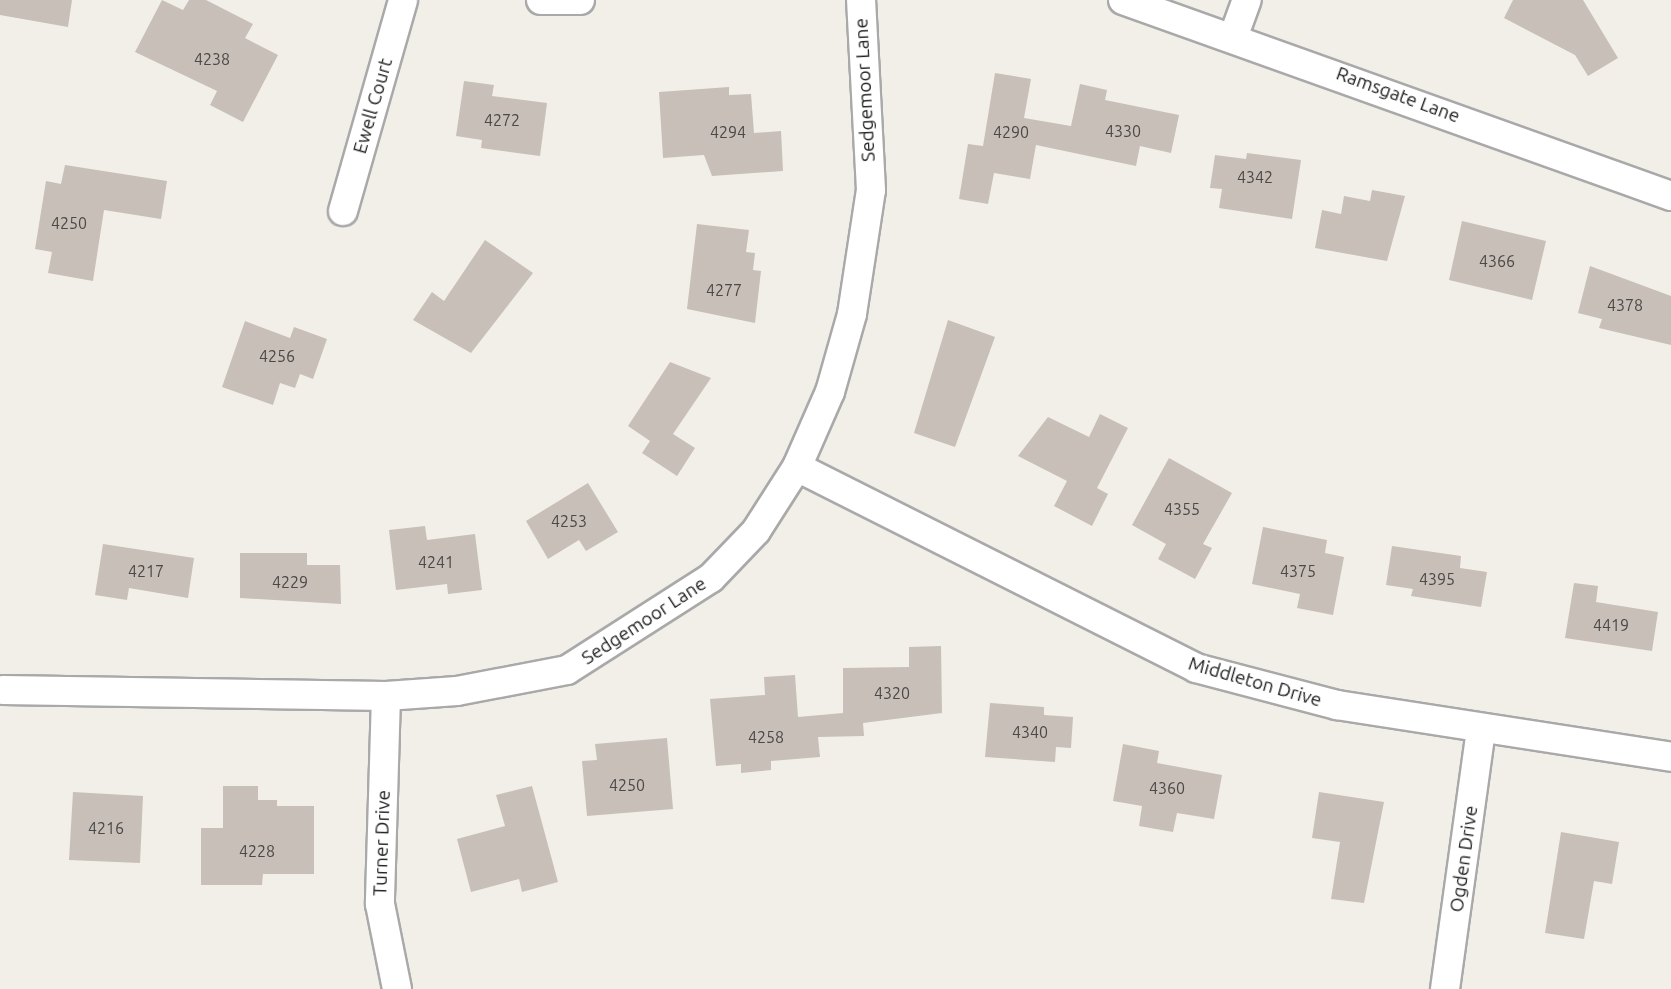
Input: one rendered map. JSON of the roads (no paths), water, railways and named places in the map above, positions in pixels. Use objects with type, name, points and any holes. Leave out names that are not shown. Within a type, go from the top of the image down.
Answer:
[{"type":"street","name":"Ewell Court","points":[[343,211],[403,0]]},
{"type":"street","points":[[541,0],[580,0]]},
{"type":"street","name":"Sedgemoor Lane","points":[[3,690],[386,696],[457,691],[567,670],[711,578],[756,531],[797,467],[830,392],[852,313],[871,190],[861,0]]},
{"type":"street","name":"Ramsgate Lane","points":[[1123,0],[1234,35],[1671,196]]},
{"type":"street","points":[[1234,35],[1247,0]]},
{"type":"street","name":"Middleton Drive","points":[[797,467],[1196,668],[1338,705],[1671,757]]},
{"type":"street","name":"Turner Drive","points":[[386,696],[380,904],[397,989]]},
{"type":"street","name":"Ogden Drive","points":[[1445,989],[1481,728]]}]
